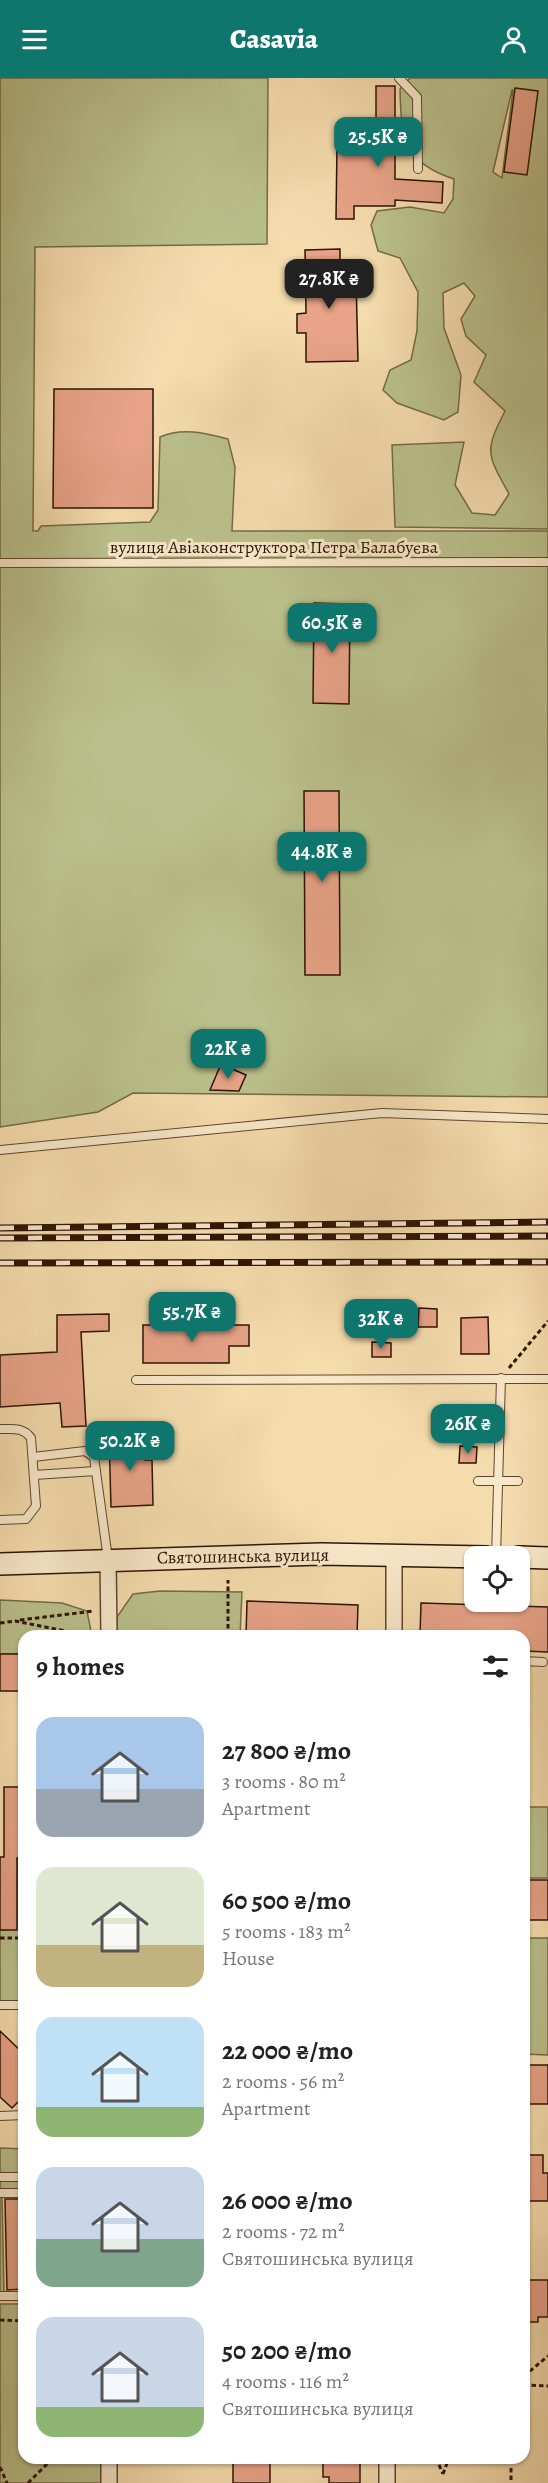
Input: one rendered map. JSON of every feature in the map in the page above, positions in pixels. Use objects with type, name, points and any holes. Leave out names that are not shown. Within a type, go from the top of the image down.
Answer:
[{"type":"main road","name":"Святошинська вулиця","points":[[0,1564],[310,1554],[464,1557]]},
{"type":"main road","points":[[530,1557],[548,1558]]},
{"type":"street","points":[[394,1555],[394,1630]]},
{"type":"street","points":[[108,1560],[109,1630]]},
{"type":"street","points":[[109,2464],[109,2483]]},
{"type":"street","points":[[387,2464],[387,2483]]},
{"type":"lane","points":[[399,78],[417,97],[418,169]]},
{"type":"lane","name":"вулиця Авіаконструктора Петра Балабуєва","points":[[0,563],[548,562]]},
{"type":"lane","points":[[0,1150],[382,1113],[548,1119]]},
{"type":"lane","points":[[496,1546],[501,1378]]},
{"type":"lane","points":[[136,1380],[548,1379]]},
{"type":"lane","points":[[0,1429],[26,1431],[31,1438],[36,1506],[31,1516],[26,1519],[0,1520]]},
{"type":"lane","points":[[33,1457],[85,1451],[94,1457],[108,1560]]},
{"type":"lane","points":[[34,1475],[96,1471]]},
{"type":"lane","points":[[478,1481],[518,1482]]},
{"type":"lane","points":[[530,1662],[543,1662]]},
{"type":"lane","points":[[0,2005],[18,2005]]},
{"type":"lane","points":[[0,2116],[18,2115]]},
{"type":"lane","points":[[0,2177],[18,2177]]},
{"type":"lane","points":[[0,2193],[18,2193]]},
{"type":"lane","points":[[0,2296],[18,2296]]},
{"type":"path","points":[[501,1378],[548,1321]]},
{"type":"path","points":[[228,1580],[228,1630]]},
{"type":"path","points":[[0,1623],[96,1611]]},
{"type":"path","points":[[15,1621],[61,1630]]},
{"type":"path","points":[[0,1938],[18,1938]]},
{"type":"path","points":[[0,2320],[18,2321]]},
{"type":"path","points":[[530,2371],[548,2356]]},
{"type":"path","points":[[530,2385],[548,2386]]},
{"type":"path","points":[[28,2483],[47,2464]]},
{"type":"path","points":[[439,2464],[443,2474],[447,2464]]},
{"type":"path","points":[[0,2467],[7,2483]]},
{"type":"path","points":[[511,2468],[511,2483]]},
{"type":"green space","points":[[0,78],[268,78],[267,244],[35,247],[33,531],[38,531],[41,526],[150,522],[158,510],[160,437],[185,432],[228,439],[235,467],[232,531],[548,531],[548,1097],[133,1093],[98,1112],[0,1127]]},
{"type":"green space","points":[[410,78],[548,78],[548,529],[395,527],[392,445],[464,442],[455,485],[472,513],[495,515],[509,494],[496,470],[491,453],[494,436],[505,411],[474,382],[486,355],[466,336],[461,319],[475,296],[464,283],[443,293],[444,328],[461,375],[458,412],[444,420],[397,403],[383,390],[390,370],[411,360],[417,331],[418,292],[400,258],[378,251],[371,225],[377,211],[410,207],[444,213],[453,199],[454,179],[437,173],[425,165],[415,156],[409,146],[404,135],[400,89]],"holes":[[[513,90],[502,178],[493,172]]]},
{"type":"green space","points":[[160,1591],[242,1592],[240,1630],[117,1630],[117,1617],[133,1594]]},
{"type":"green space","points":[[0,1600],[62,1603],[87,1611],[91,1630],[18,1630],[18,1654],[0,1654]]},
{"type":"green space","points":[[530,1807],[548,1807],[548,1878],[530,1878]]},
{"type":"green space","points":[[18,1858],[18,2005],[0,2005],[0,1930],[17,1929]]},
{"type":"green space","points":[[530,1938],[548,1938],[548,2055],[530,2054]]},
{"type":"green space","points":[[0,2148],[18,2149],[18,2195],[2,2195],[4,2295],[0,2295]]},
{"type":"green space","points":[[0,2304],[18,2304],[18,2464],[102,2464],[102,2483],[0,2483]]},
{"type":"building","points":[[376,86],[395,86],[395,179],[443,182],[442,203],[395,200],[395,206],[354,206],[354,219],[336,219],[337,144],[376,144]]},
{"type":"building","points":[[515,88],[538,91],[527,175],[504,172]]},
{"type":"building","points":[[340,249],[340,278],[356,278],[358,361],[306,362],[306,333],[297,333],[297,314],[306,313],[305,250]]},
{"type":"building","points":[[54,389],[153,389],[153,508],[53,508]]},
{"type":"building","points":[[314,603],[350,604],[349,704],[313,703]]},
{"type":"building","points":[[304,791],[339,791],[340,975],[305,975]]},
{"type":"building","points":[[221,1064],[246,1075],[239,1091],[210,1090]]},
{"type":"building","points":[[419,1308],[437,1309],[437,1327],[418,1327]]},
{"type":"building","points":[[109,1314],[109,1331],[81,1332],[86,1426],[62,1427],[60,1403],[0,1407],[0,1355],[57,1352],[57,1315]]},
{"type":"building","points":[[488,1317],[489,1354],[461,1354],[461,1318]]},
{"type":"building","points":[[143,1325],[249,1325],[249,1346],[229,1346],[229,1363],[143,1363]]},
{"type":"building","points":[[372,1342],[391,1343],[391,1357],[372,1357]]},
{"type":"building","points":[[144,1435],[145,1460],[152,1460],[153,1505],[111,1507],[109,1436]]},
{"type":"building","points":[[460,1446],[477,1447],[476,1463],[459,1463]]},
{"type":"building","points":[[247,1601],[358,1605],[357,1630],[246,1630]]},
{"type":"building","points":[[421,1603],[464,1604],[464,1612],[530,1612],[530,1606],[548,1607],[548,1652],[530,1651],[530,1630],[420,1630]]},
{"type":"building","points":[[0,1654],[18,1654],[18,1691],[0,1691]]},
{"type":"building","points":[[4,1787],[18,1787],[17,1930],[0,1930],[0,1857],[4,1857]]},
{"type":"building","points":[[530,1880],[548,1880],[548,1920],[530,1920]]},
{"type":"building","points":[[0,2031],[18,2048],[18,2102],[12,2108],[0,2097]]},
{"type":"building","points":[[530,2065],[548,2065],[548,2104],[530,2104]]},
{"type":"building","points":[[530,2155],[543,2155],[543,2173],[548,2173],[548,2201],[530,2201]]},
{"type":"building","points":[[5,2199],[18,2199],[18,2289],[7,2290]]},
{"type":"building","points":[[530,2280],[548,2280],[548,2317],[538,2317],[538,2322],[530,2322]]},
{"type":"building","points":[[233,2464],[270,2464],[270,2483],[233,2483]]},
{"type":"building","points":[[323,2464],[360,2464],[360,2483],[329,2483],[329,2477],[323,2477]]},
{"type":"railway","points":[[0,1228],[548,1222]]},
{"type":"railway","points":[[0,1238],[548,1236]]},
{"type":"railway","points":[[0,1263],[548,1262]]}]
